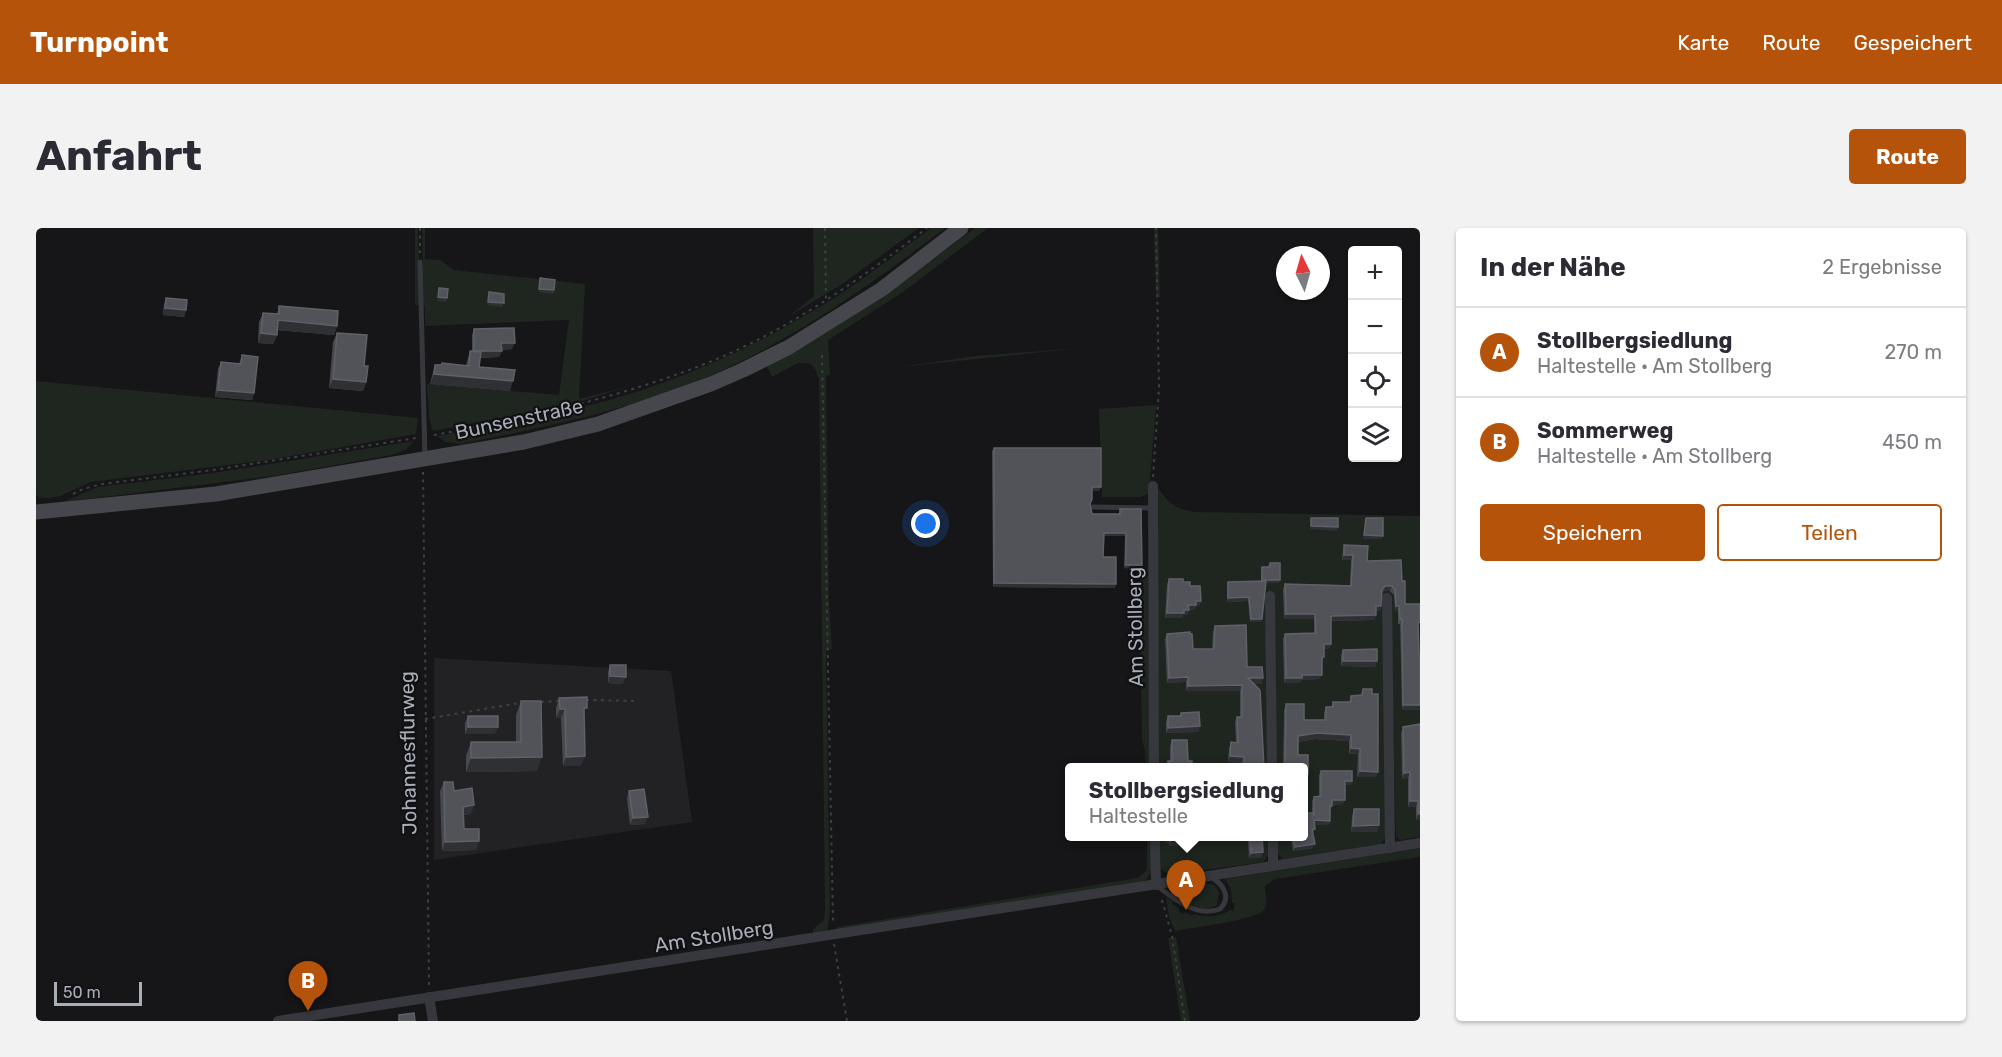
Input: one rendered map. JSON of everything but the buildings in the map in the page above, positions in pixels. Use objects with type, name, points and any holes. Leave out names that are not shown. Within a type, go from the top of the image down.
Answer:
[{"type":"main road","name":"Bunsenstraße","points":[[36,512],[216,494],[425,465],[598,424],[674,398],[743,370],[829,324],[882,289],[961,228]]},
{"type":"street","name":"Am Stollberg","points":[[1153,486],[1151,508],[1154,763]]},
{"type":"street","points":[[1270,596],[1272,763]]},
{"type":"street","points":[[1387,598],[1390,848]]},
{"type":"street","points":[[1155,841],[1156,885]]},
{"type":"street","points":[[1273,841],[1273,866]]},
{"type":"street","name":"Am Stollberg","points":[[278,1021],[1420,843]]},
{"type":"street","points":[[429,997],[433,1021]]},
{"type":"lane","points":[[420,262],[425,465]]},
{"type":"lane","points":[[1093,507],[1151,508]]},
{"type":"lane","points":[[1156,885],[1199,912],[1215,912],[1224,906],[1226,896],[1221,885],[1209,876]]},
{"type":"path","points":[[420,228],[420,262]]},
{"type":"path","points":[[825,228],[826,300]]},
{"type":"path","points":[[65,497],[82,489],[102,484],[213,470],[527,417],[628,391],[704,365],[758,339],[868,274],[927,228]]},
{"type":"path","points":[[1153,486],[1159,388],[1156,228]]},
{"type":"path","points":[[822,355],[833,936],[847,1021]]},
{"type":"path","name":"Johannesflurweg","points":[[425,465],[422,483],[429,997]]},
{"type":"path","points":[[532,703],[566,701]]},
{"type":"path","points":[[577,701],[635,701]]},
{"type":"path","points":[[425,719],[520,703]]},
{"type":"path","points":[[1165,892],[1162,900],[1172,936],[1185,1021]]},
{"type":"shaded area","points":[[415,228],[418,228],[419,266],[423,267],[422,228],[425,228],[425,259],[440,260],[454,270],[585,284],[579,399],[630,386],[572,404],[433,431],[429,417],[427,384],[559,395],[569,320],[425,326],[425,306],[415,305]]},
{"type":"shaded area","points":[[813,228],[919,228],[842,284],[788,317],[814,296]]},
{"type":"shaded area","points":[[931,228],[945,228],[877,278],[807,325],[733,365],[695,382],[655,397],[558,424],[460,444],[446,442],[437,436],[591,405],[691,372],[739,351],[809,314],[857,283]]},
{"type":"shaded area","points":[[975,228],[988,228],[903,292],[828,340],[830,375],[826,376],[829,602],[832,649],[826,650],[830,914],[827,932],[813,934],[813,929],[824,920],[825,910],[819,379],[815,369],[809,363],[798,363],[772,377],[767,366],[822,335],[874,301]]},
{"type":"shaded area","points":[[1154,228],[1158,228],[1160,298],[1156,294]]},
{"type":"shaded area","points":[[1082,348],[899,367],[976,356]]},
{"type":"shaded area","points":[[36,381],[418,418],[416,434],[269,460],[91,482],[60,496],[40,498],[36,495]]},
{"type":"shaded area","points":[[1156,405],[1149,493],[1141,497],[1102,497],[1099,409]]},
{"type":"shaded area","points":[[414,441],[405,450],[392,455],[279,475],[63,502],[98,487],[213,473]]},
{"type":"shaded area","points":[[1157,486],[1172,504],[1195,512],[1420,516],[1420,837],[1400,840],[1396,836],[1393,733],[1386,837],[1381,844],[1283,859],[1278,854],[1278,841],[1308,841],[1308,763],[1159,763]]},
{"type":"shaded area","points":[[1142,569],[1148,569],[1150,763],[1146,763],[1142,739],[1140,613]]},
{"type":"shaded area","points":[[434,658],[671,671],[692,822],[434,860]]},
{"type":"shaded area","points":[[1147,841],[1151,841],[1150,874],[1142,883],[837,931],[837,927],[1138,878],[1147,870]]},
{"type":"shaded area","points":[[1160,841],[1268,841],[1268,855],[1264,862],[1169,875],[1161,869]]},
{"type":"shaded area","points":[[1420,848],[1420,857],[1275,879],[1265,886],[1267,904],[1265,909],[1250,917],[1175,931],[1169,917],[1166,897],[1180,909],[1178,911],[1192,916],[1194,914],[1213,916],[1233,911],[1235,904],[1232,902],[1231,889],[1225,879]]},
{"type":"shaded area","points":[[1203,882],[1214,885],[1219,892],[1217,905],[1211,908],[1191,904],[1168,888]]},
{"type":"shaded area","points":[[1176,937],[1190,1021],[1181,1021],[1168,938]]},
{"type":"place","name":"Stollbergsiedlung","points":[[1186,910]]},
{"type":"place","name":"Sommerweg","points":[[308,1011]]}]
